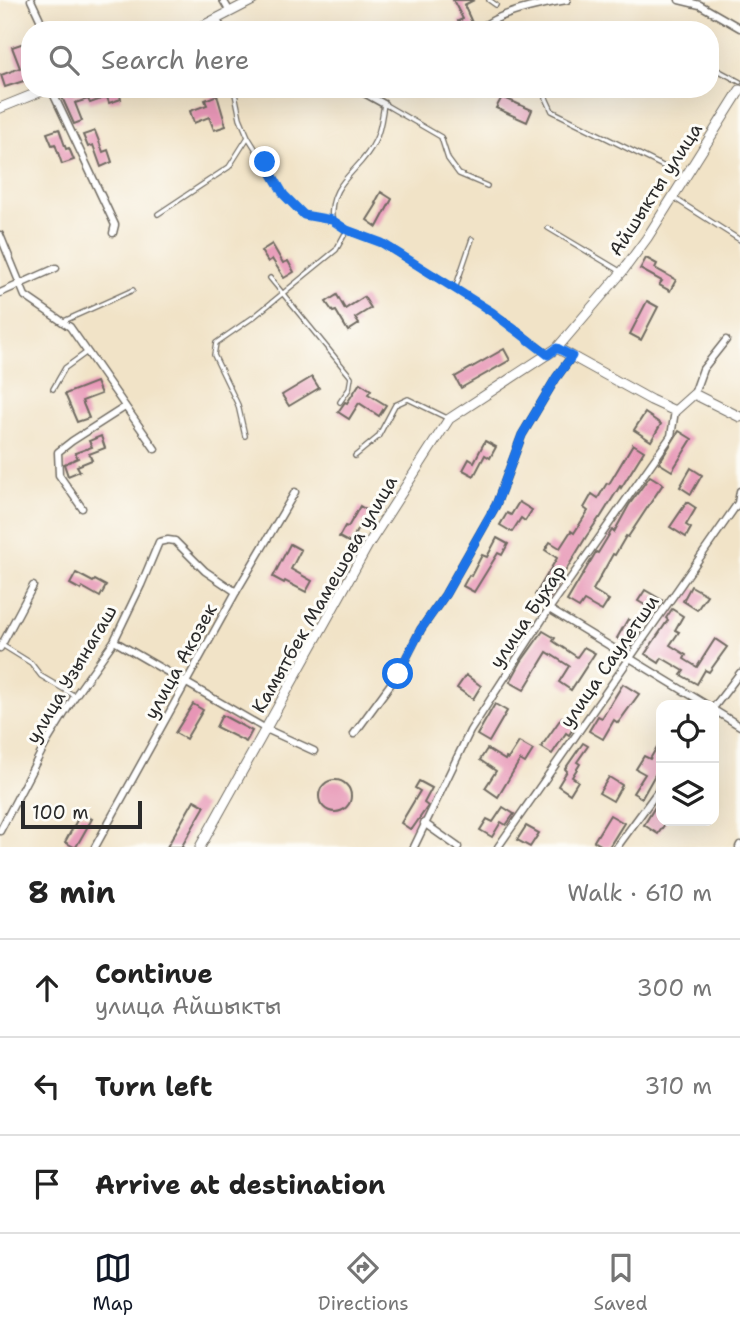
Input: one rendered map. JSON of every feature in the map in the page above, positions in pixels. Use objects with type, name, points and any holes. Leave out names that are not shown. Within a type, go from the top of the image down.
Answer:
[{"type":"street","points":[[31,0],[41,21]]},
{"type":"street","points":[[223,0],[230,12]]},
{"type":"street","points":[[212,21],[253,0]]},
{"type":"street","points":[[494,21],[535,5],[567,0]]},
{"type":"street","points":[[679,0],[700,5],[740,28]]},
{"type":"street","name":"Айшыкты улица","points":[[557,348],[622,272],[647,238],[740,90]]},
{"type":"street","points":[[0,108],[26,98]]},
{"type":"street","points":[[53,98],[115,225],[113,233]]},
{"type":"street","points":[[373,98],[384,104]]},
{"type":"street","points":[[0,235],[25,296],[70,327],[155,449]]},
{"type":"street","points":[[0,293],[56,268]]},
{"type":"street","points":[[557,348],[676,411],[694,394],[703,369],[726,340]]},
{"type":"street","name":"Камытбек Мамешова улица","points":[[200,847],[368,545],[449,419],[557,348]]},
{"type":"street","points":[[354,734],[398,674],[421,629],[445,595],[496,505],[522,435],[572,356]]},
{"type":"street","points":[[694,394],[740,417]]},
{"type":"street","points":[[82,508],[59,475],[58,452],[125,407]]},
{"type":"street","name":"улица Бухар","points":[[414,847],[470,731],[549,609],[671,436],[676,411]]},
{"type":"street","name":"улица Саулетши","points":[[498,847],[738,503],[740,491]]},
{"type":"street","name":"улица Акозек","points":[[95,847],[236,592],[295,492]]},
{"type":"street","name":"улица Узынагаш","points":[[0,831],[75,696],[114,641],[159,542],[175,541],[205,571],[236,592]]},
{"type":"street","points":[[1,646],[33,586]]},
{"type":"street","points":[[549,609],[699,700]]},
{"type":"street","points":[[114,641],[266,729],[314,751]]},
{"type":"street","points":[[719,701],[740,673]]},
{"type":"street","points":[[719,711],[740,726]]},
{"type":"street","points":[[617,847],[656,794]]},
{"type":"street","points":[[424,823],[458,847]]},
{"type":"lane","points":[[489,0],[496,5]]},
{"type":"lane","points":[[719,71],[740,82]]},
{"type":"lane","points":[[236,98],[248,137],[284,195],[304,215],[332,220],[347,230],[382,243],[492,312],[548,355]]},
{"type":"lane","points":[[546,98],[552,111],[685,177]]},
{"type":"lane","points":[[332,220],[331,209],[338,186],[364,160],[376,139],[384,104],[441,137],[448,159],[459,174],[487,186]]},
{"type":"lane","points":[[158,214],[229,167],[248,137]]},
{"type":"lane","points":[[673,197],[740,240]]},
{"type":"lane","points":[[548,228],[622,272]]},
{"type":"lane","points":[[245,436],[238,405],[214,355],[216,343],[255,317],[336,250],[347,230]]},
{"type":"lane","points":[[455,289],[472,239]]},
{"type":"lane","points":[[270,278],[351,377],[349,389],[340,402]]},
{"type":"lane","points":[[62,322],[133,290]]},
{"type":"lane","points":[[52,389],[65,368],[87,352]]},
{"type":"lane","points":[[355,456],[378,437],[395,405],[408,399],[449,419]]},
{"type":"lane","points":[[1,646],[31,663],[41,676],[75,696]]},
{"type":"building","points":[[453,0],[474,0],[464,5],[471,21],[458,21],[463,19]]},
{"type":"building","points":[[21,44],[21,82],[5,87],[1,75],[20,68],[12,47]]},
{"type":"building","points":[[62,98],[104,98],[90,103],[88,99],[75,103],[82,121],[74,124]]},
{"type":"building","points":[[107,98],[121,98],[121,99],[109,103]]},
{"type":"building","points":[[218,98],[226,126],[214,130],[209,117],[194,123],[190,111],[207,105],[205,100]]},
{"type":"building","points":[[501,98],[504,98],[532,110],[527,122],[496,108]]},
{"type":"building","points":[[59,129],[66,149],[69,148],[74,160],[62,164],[55,144],[52,145],[47,133]]},
{"type":"building","points":[[95,131],[103,152],[108,150],[112,162],[101,167],[93,145],[88,147],[83,135]]},
{"type":"building","points":[[381,192],[392,199],[377,227],[367,220]]},
{"type":"building","points":[[272,244],[283,263],[288,261],[294,272],[284,278],[272,259],[268,262],[261,251]]},
{"type":"building","points":[[646,258],[657,264],[655,268],[676,280],[670,291],[659,285],[662,281],[640,269]]},
{"type":"building","points":[[337,295],[345,309],[364,297],[371,308],[355,318],[359,324],[348,331],[336,311],[333,312],[326,302]]},
{"type":"building","points":[[647,301],[658,307],[641,340],[630,334]]},
{"type":"building","points":[[504,349],[510,360],[461,388],[455,377]]},
{"type":"building","points":[[312,377],[319,388],[289,406],[282,395]]},
{"type":"building","points":[[96,382],[101,394],[82,401],[89,418],[77,422],[65,394]]},
{"type":"building","points":[[360,383],[371,390],[368,394],[386,405],[379,416],[359,403],[349,419],[338,412]]},
{"type":"building","points":[[645,413],[661,424],[651,441],[634,430]]},
{"type":"building","points":[[679,431],[692,439],[672,471],[659,463]]},
{"type":"building","points":[[101,436],[105,448],[89,454],[92,460],[77,466],[80,471],[68,476],[64,464],[78,458],[75,453],[92,447],[89,441]]},
{"type":"building","points":[[485,441],[496,447],[490,458],[485,455],[474,476],[463,470],[469,459],[474,462]]},
{"type":"building","points":[[633,444],[644,451],[586,537],[564,576],[547,602],[535,595],[557,558],[545,550],[550,542],[560,548],[571,531],[574,533],[588,511],[584,508],[592,494],[598,498]]},
{"type":"building","points":[[691,468],[702,475],[691,494],[680,487]]},
{"type":"building","points":[[650,476],[663,484],[628,537],[626,536],[615,555],[613,554],[593,590],[609,600],[602,611],[584,601],[579,608],[567,601],[596,552],[598,553],[612,530],[614,532]]},
{"type":"building","points":[[519,502],[532,510],[525,521],[521,518],[512,532],[500,525],[507,513],[511,515]]},
{"type":"building","points":[[687,502],[696,508],[686,525],[691,528],[686,537],[670,527]]},
{"type":"building","points":[[360,506],[370,512],[350,543],[339,537]]},
{"type":"building","points":[[497,538],[508,544],[502,555],[498,553],[474,592],[463,586],[482,555],[487,557]]},
{"type":"building","points":[[290,544],[301,550],[291,569],[312,581],[306,592],[273,577]]},
{"type":"building","points":[[76,573],[106,586],[100,597],[70,584]]},
{"type":"building","points":[[691,586],[707,595],[697,610],[683,601]]},
{"type":"building","points":[[645,590],[662,600],[655,611],[638,601]]},
{"type":"building","points":[[672,609],[683,616],[675,630],[679,632],[670,645],[686,655],[684,659],[697,667],[715,639],[727,647],[709,672],[705,670],[697,684],[681,675],[684,671],[662,658],[659,663],[645,654],[668,620],[666,618]]},
{"type":"building","points":[[628,619],[643,628],[631,647],[617,638]]},
{"type":"building","points":[[543,631],[577,657],[584,647],[595,653],[571,690],[559,682],[569,666],[547,652],[524,690],[510,682]]},
{"type":"building","points":[[466,675],[481,686],[473,699],[457,688]]},
{"type":"building","points":[[623,684],[639,694],[618,723],[614,720],[603,739],[589,731],[598,716],[602,718]]},
{"type":"building","points":[[193,704],[203,710],[186,739],[175,733]]},
{"type":"building","points":[[495,704],[507,711],[489,742],[477,735]]},
{"type":"building","points":[[222,715],[252,731],[246,742],[216,727]]},
{"type":"building","points":[[562,717],[575,725],[552,754],[541,747]]},
{"type":"building","points":[[519,742],[533,750],[525,763],[520,760],[498,797],[485,788],[496,771],[480,760],[487,749],[505,760],[508,759]]},
{"type":"building","points":[[583,743],[588,746],[577,762],[580,764],[572,777],[578,781],[570,794],[558,786],[567,771],[565,769]]},
{"type":"building","points":[[656,749],[656,773],[642,798],[633,793],[645,774],[636,769],[644,756],[650,759]]},
{"type":"building","points":[[609,777],[622,785],[613,801],[599,793]]},
{"type":"building","points":[[335,780],[346,785],[351,796],[346,807],[335,812],[324,807],[319,796],[324,785]]},
{"type":"building","points":[[419,781],[432,788],[424,803],[428,806],[410,829],[401,823],[420,791],[415,788]]},
{"type":"building","points":[[194,800],[205,806],[182,846],[184,847],[167,847]]},
{"type":"building","points":[[503,807],[514,814],[506,825],[501,822],[492,837],[480,830],[487,819],[493,822]]},
{"type":"building","points":[[655,807],[656,826],[664,826],[658,834],[644,825]]},
{"type":"building","points":[[81,813],[92,819],[74,847],[65,842]]},
{"type":"building","points":[[610,815],[624,823],[609,847],[604,847],[594,841]]},
{"type":"building","points":[[526,826],[539,833],[530,847],[517,840]]},
{"type":"route","points":[[265,162],[284,195],[304,215],[332,220],[347,230],[382,243],[492,312],[548,355],[557,348],[572,356],[522,435],[496,505],[445,595],[421,629],[398,674]]}]
